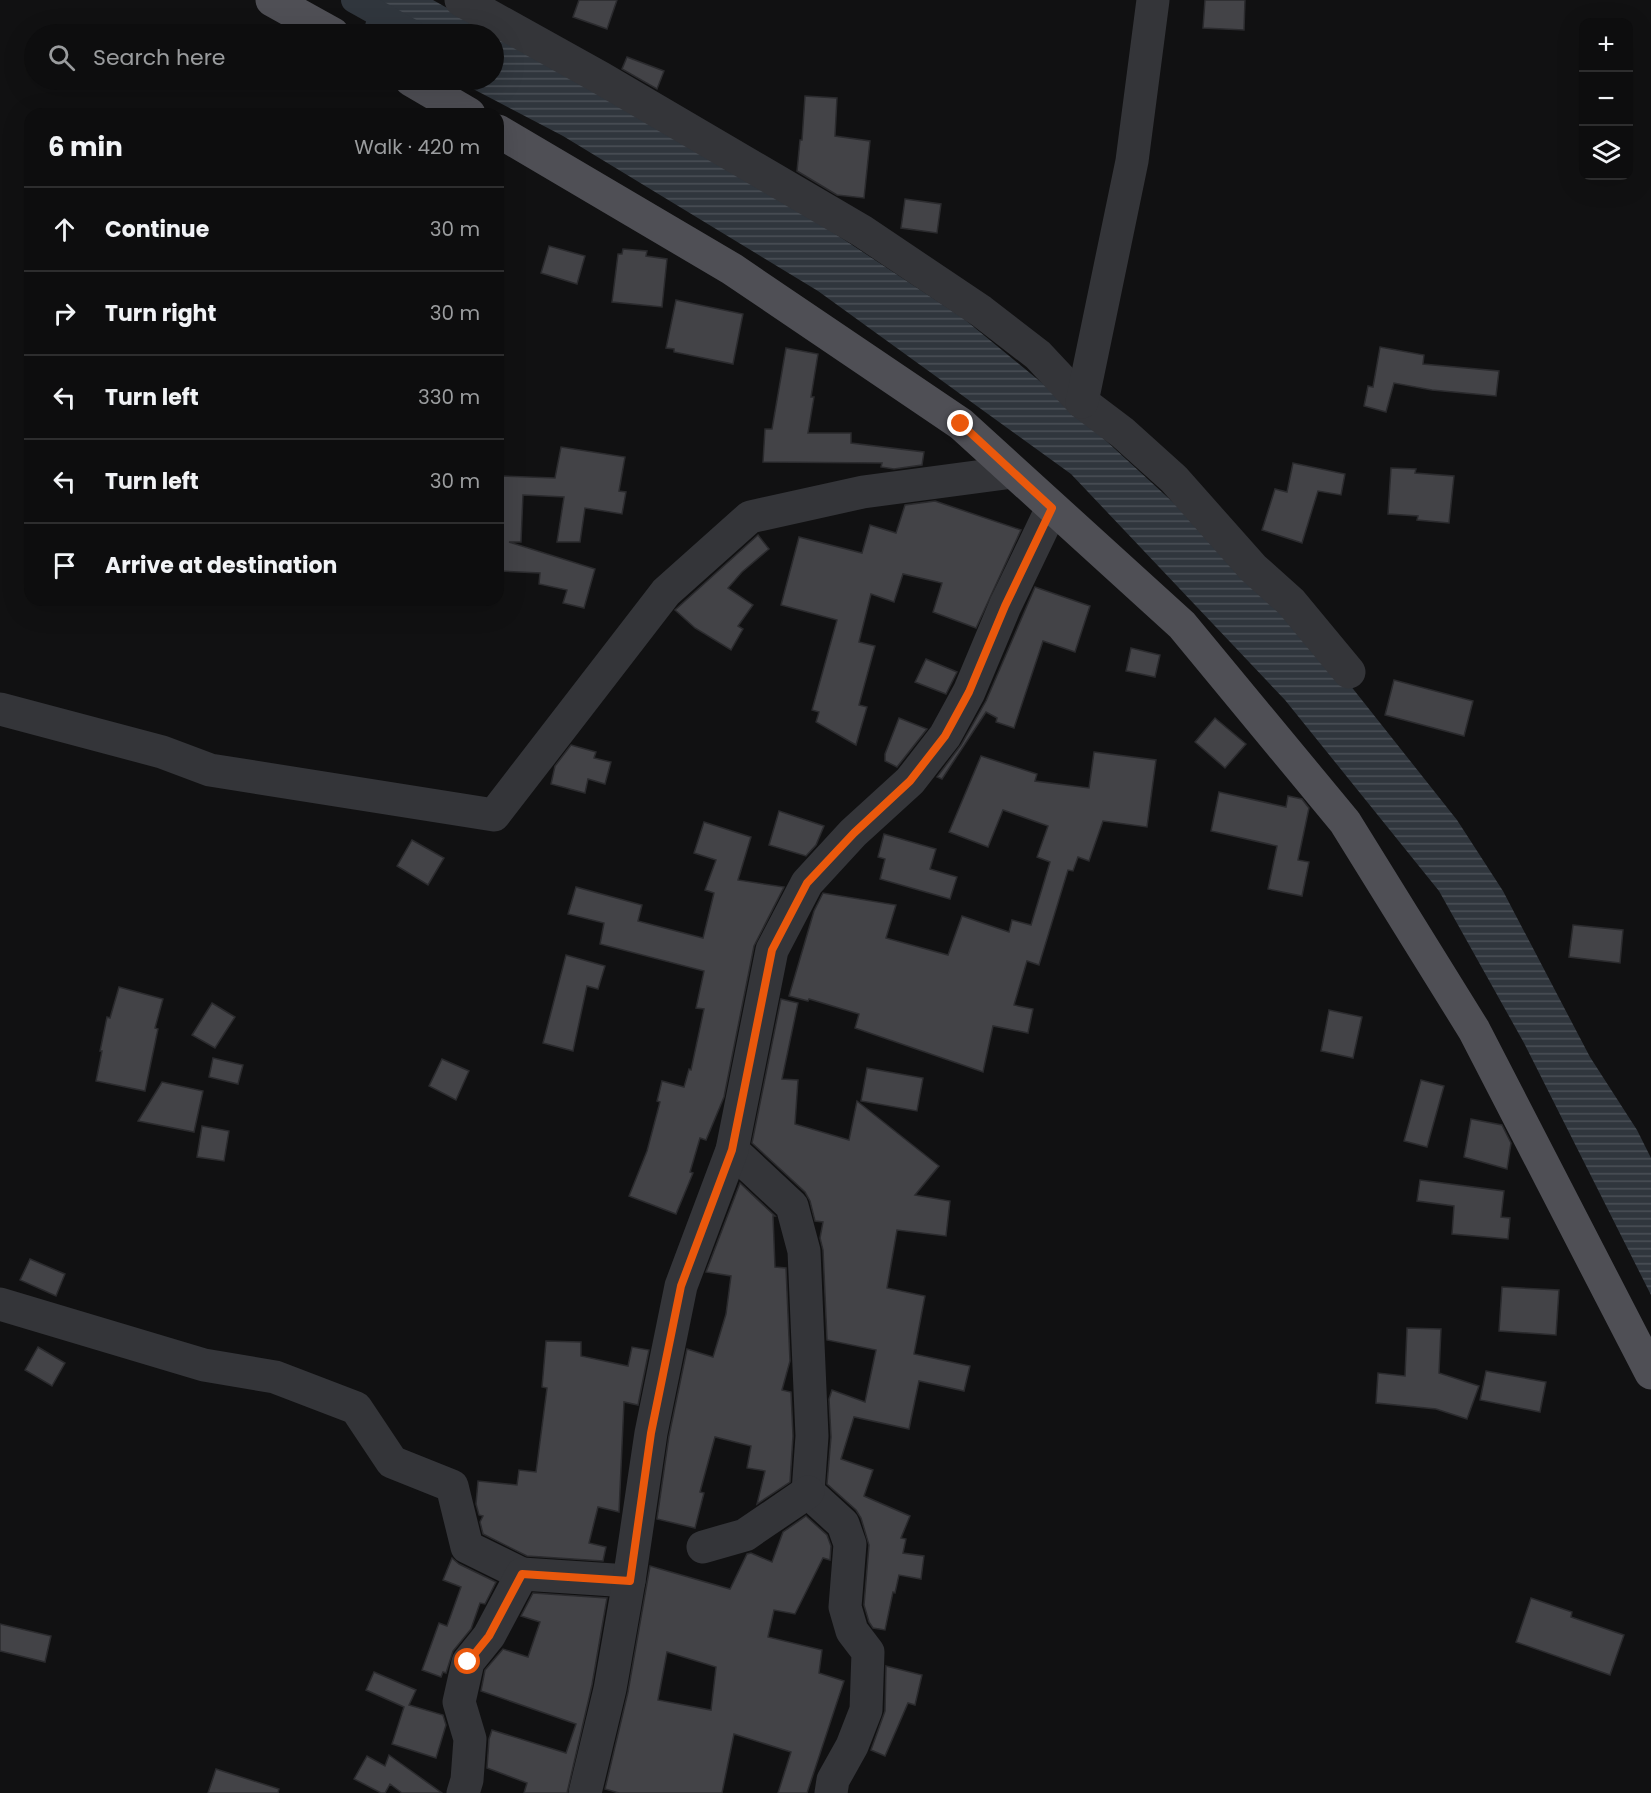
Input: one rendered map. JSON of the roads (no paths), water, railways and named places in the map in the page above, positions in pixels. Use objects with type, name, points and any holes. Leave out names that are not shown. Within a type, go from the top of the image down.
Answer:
[{"type":"main road","points":[[272,0],[315,24]]},
{"type":"main road","points":[[428,90],[460,108]]},
{"type":"main road","points":[[504,135],[732,269],[961,424],[1182,625],[1345,822],[1474,1030],[1651,1373]]},
{"type":"street","points":[[461,0],[601,78],[862,231],[981,311],[1030,348],[1082,402],[1123,433],[1174,479],[1253,568],[1291,602],[1349,672]]},
{"type":"street","points":[[1082,402],[1132,161],[1153,0]]},
{"type":"street","points":[[0,709],[162,752],[210,770],[494,814],[666,592],[750,517],[863,492],[1013,472]]},
{"type":"street","points":[[585,1793],[610,1689],[630,1581],[651,1433],[681,1286],[732,1150],[772,950],[807,883],[854,833],[910,781],[945,736],[969,692],[1005,606],[1052,508]]},
{"type":"street","points":[[732,1150],[792,1206],[804,1251],[812,1436],[808,1492]]},
{"type":"street","points":[[0,1304],[204,1365],[274,1377],[356,1408],[392,1462],[452,1486],[467,1547],[522,1574],[630,1581]]},
{"type":"street","points":[[703,1547],[745,1535],[808,1492]]},
{"type":"street","points":[[808,1492],[843,1524],[847,1534],[850,1544],[845,1607],[852,1631],[868,1652],[866,1710],[852,1746],[833,1780],[831,1793]]},
{"type":"street","points":[[463,1793],[467,1780],[470,1739],[459,1702],[468,1662],[489,1636],[522,1574]]},
{"type":"waterway","points":[[354,0],[397,24]]}]
